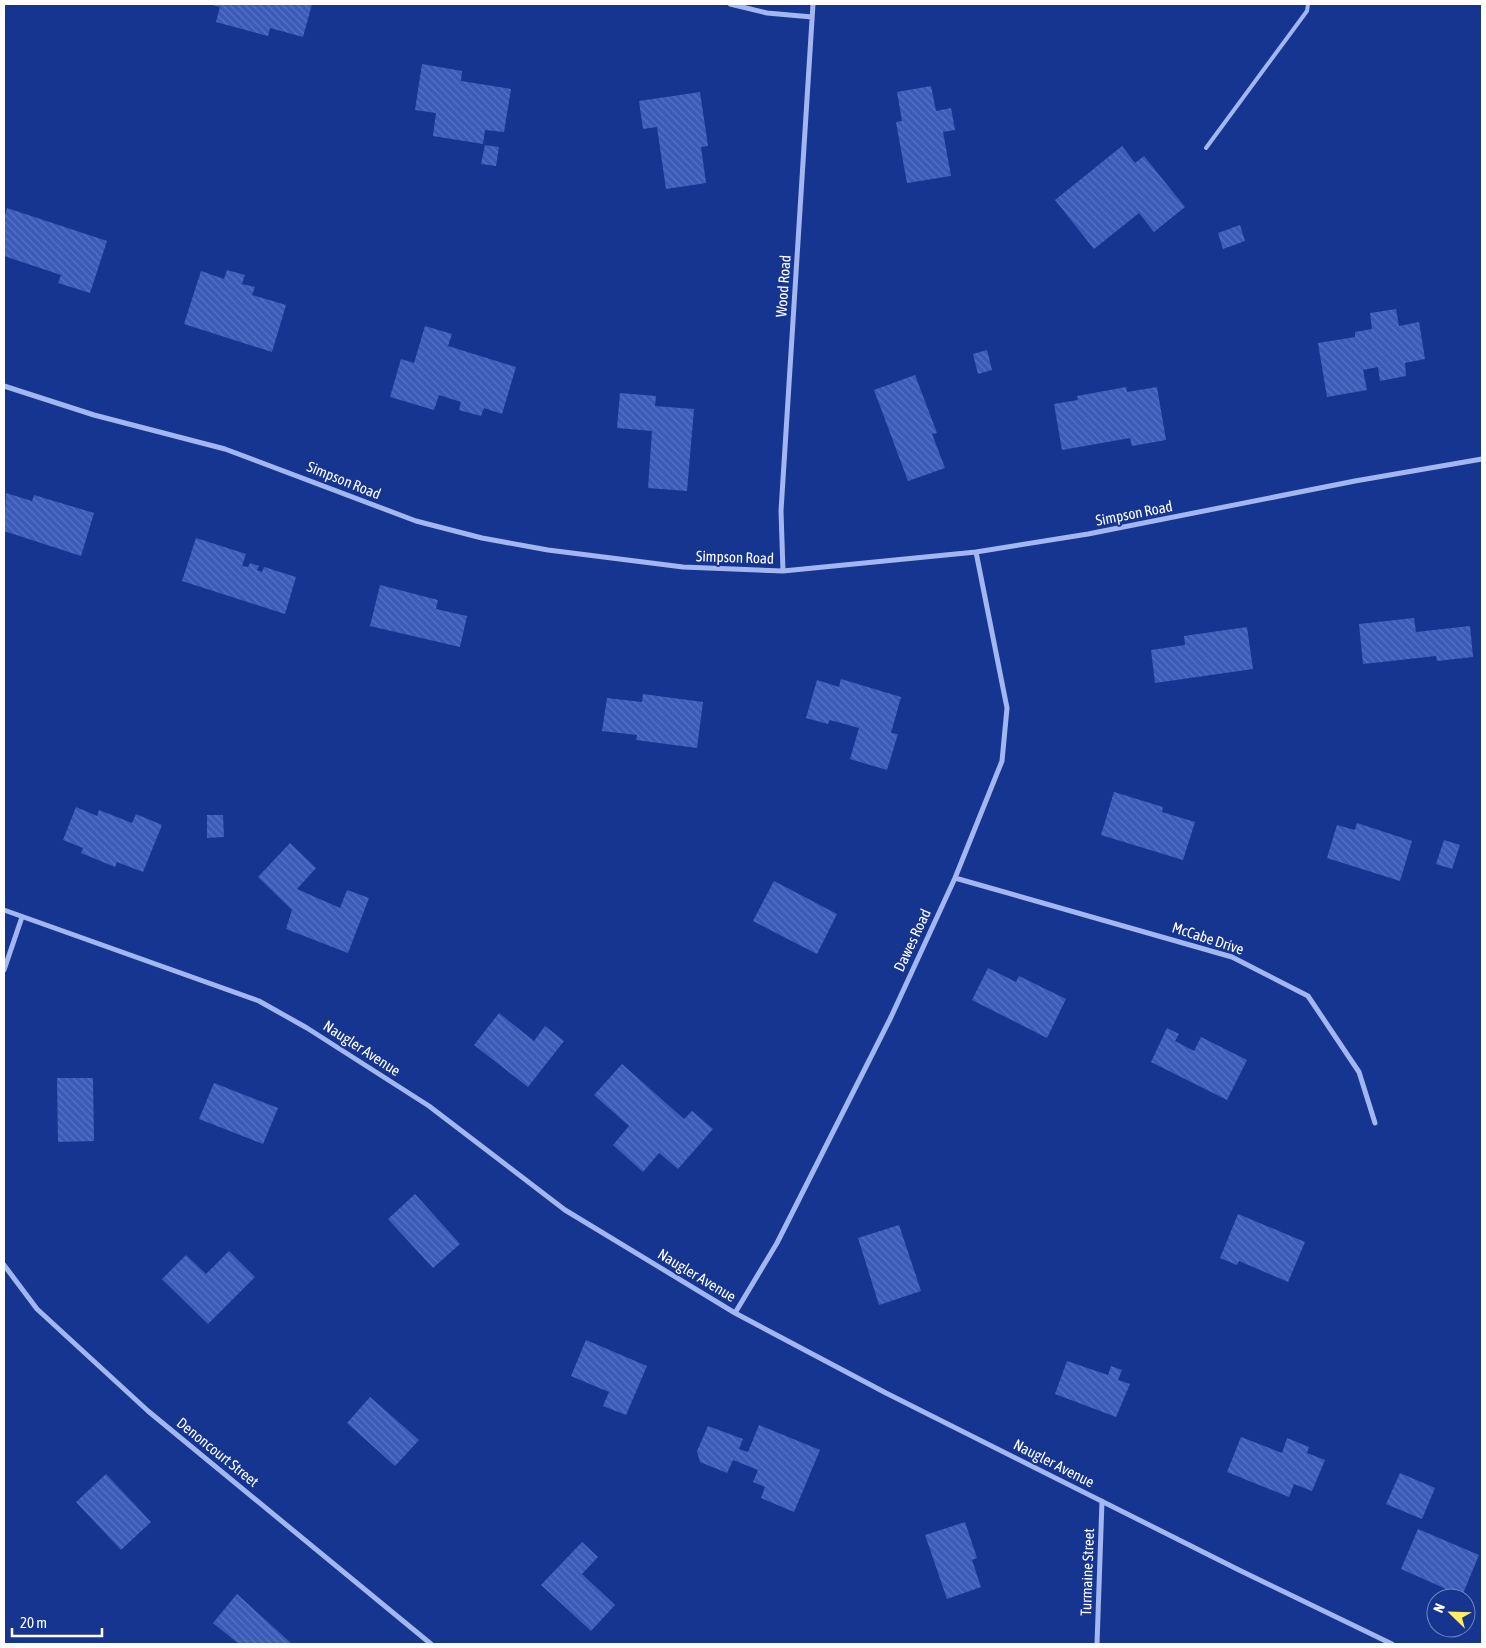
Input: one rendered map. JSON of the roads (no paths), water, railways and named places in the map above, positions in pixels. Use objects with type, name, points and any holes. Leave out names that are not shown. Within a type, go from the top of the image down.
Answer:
[{"type":"street","points":[[730,4],[767,13],[812,18]]},
{"type":"street","name":"Wood Road","points":[[783,571],[781,512],[813,4]]},
{"type":"street","name":"Simpson Road","points":[[4,386],[94,416],[225,449],[416,521],[482,538],[586,556],[683,568],[783,571],[976,552],[1088,534],[1364,479],[1482,459]]},
{"type":"street","name":"Dawes Road","points":[[735,1313],[777,1243],[891,1016],[955,878],[1002,761],[1007,708],[976,552]]},
{"type":"street","name":"McCabe Drive","points":[[955,878],[1232,957],[1308,996],[1359,1072],[1375,1123]]},
{"type":"street","name":"Naugler Avenue","points":[[4,910],[259,1001],[308,1028],[429,1106],[565,1210],[735,1313],[856,1378],[1392,1644]]},
{"type":"street","points":[[4,970],[22,917]]},
{"type":"street","name":"Denoncourt Street","points":[[4,1265],[36,1310],[148,1411],[431,1644]]},
{"type":"street","name":"Turmaine Street","points":[[1098,1644],[1102,1501]]},
{"type":"lane","points":[[1206,148],[1307,11],[1308,4]]}]
